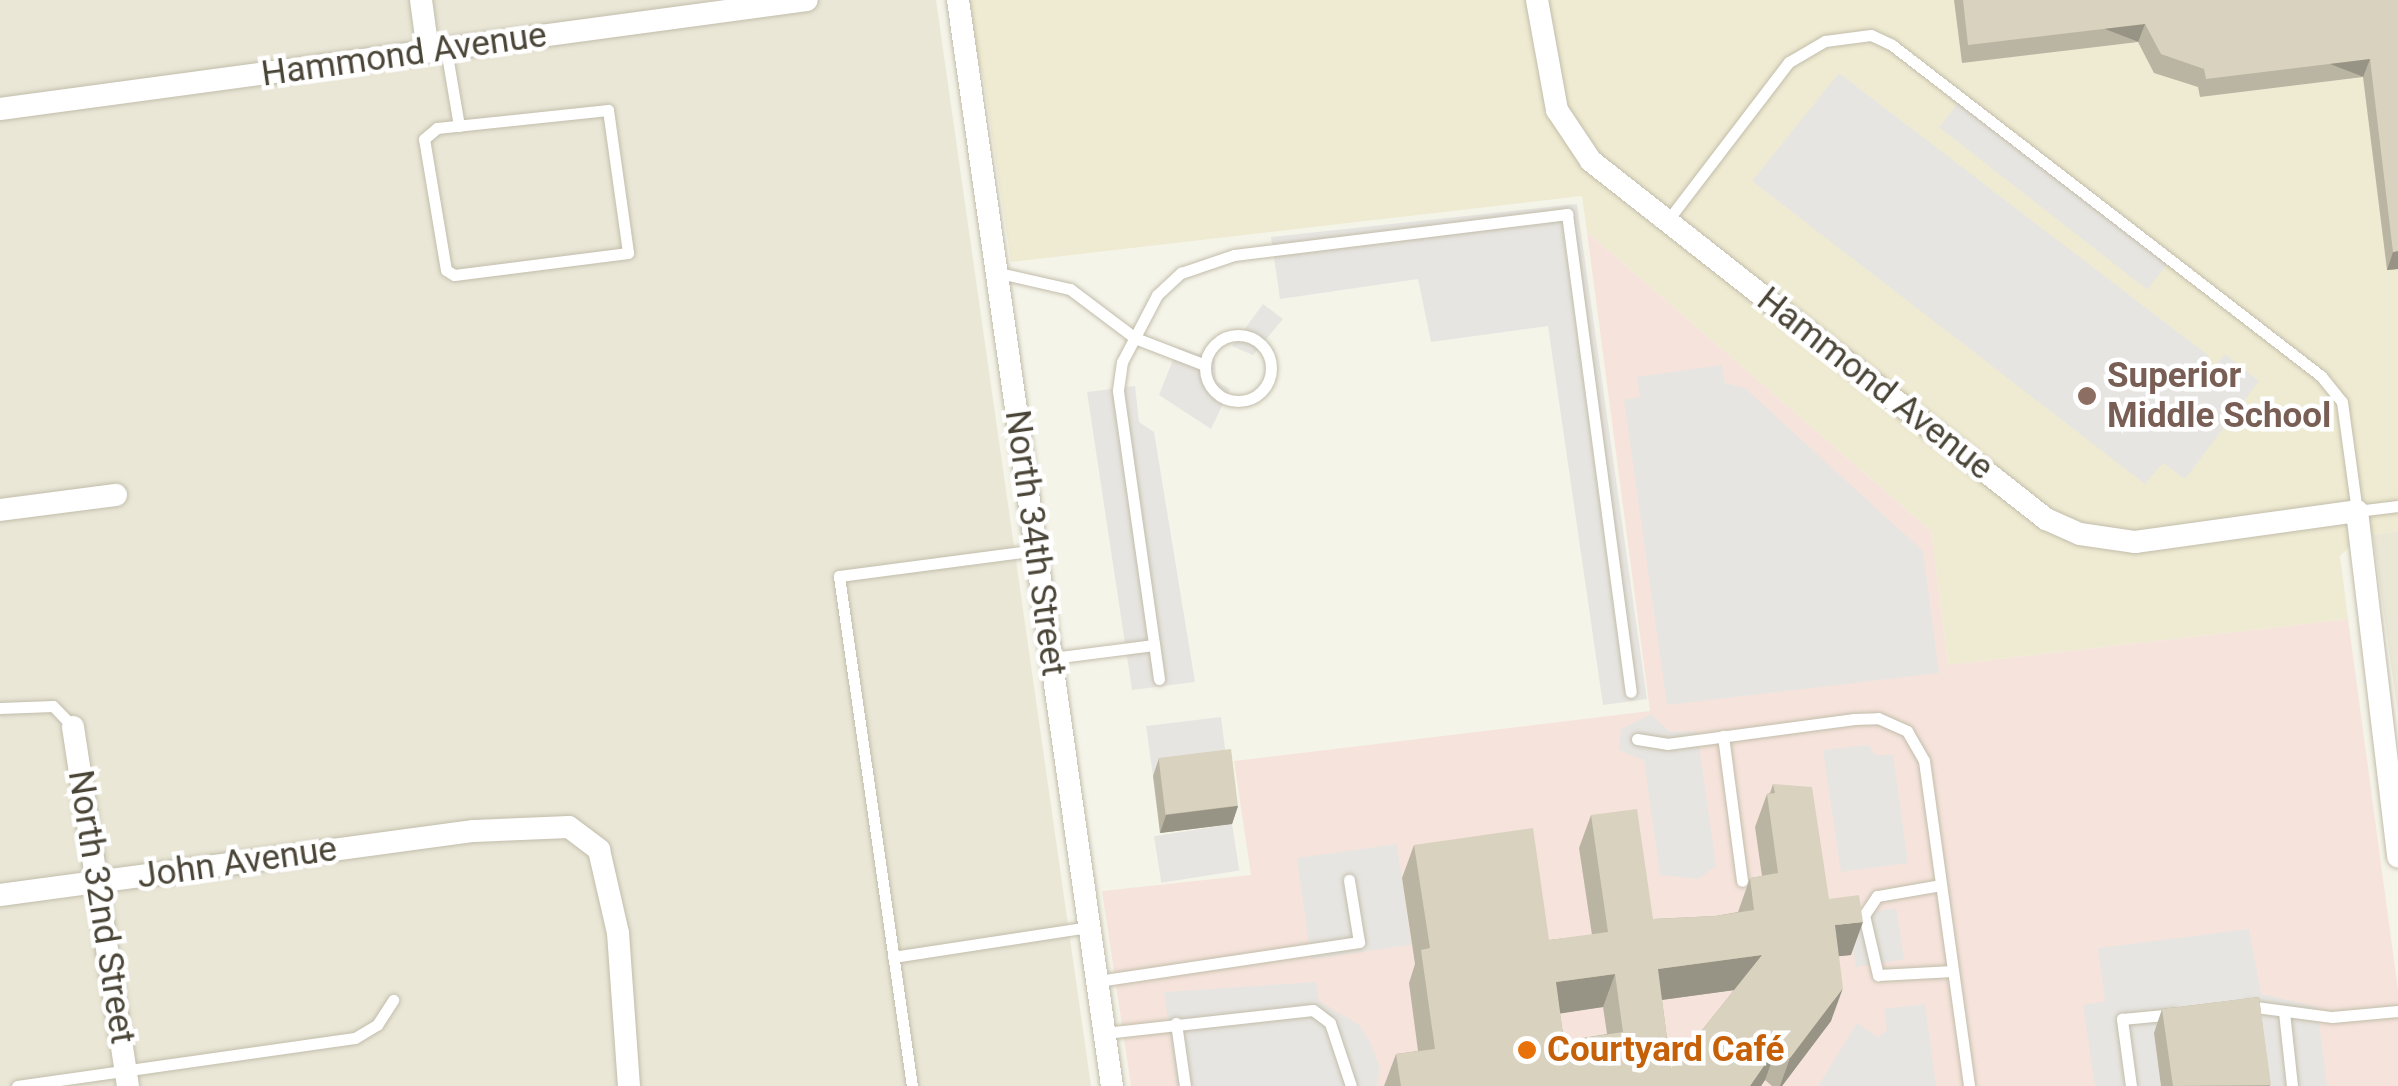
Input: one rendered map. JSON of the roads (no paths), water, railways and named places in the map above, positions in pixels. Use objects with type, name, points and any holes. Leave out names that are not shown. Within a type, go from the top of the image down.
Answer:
[{"type":"street","points":[[421,0],[437,51]]},
{"type":"street","name":"Hammond Avenue","points":[[0,108],[807,0]]},
{"type":"street","name":"North 34th Street","points":[[958,0],[1112,1086]]},
{"type":"street","name":"Hammond Avenue","points":[[1536,0],[1548,73],[1571,137],[1592,161],[2046,519],[2080,534],[2135,542],[2356,512]]},
{"type":"street","points":[[0,510],[116,495]]},
{"type":"street","points":[[2356,512],[2398,857]]},
{"type":"street","name":"North 32nd Street","points":[[73,727],[100,881],[127,1079]]},
{"type":"street","name":"John Avenue","points":[[0,895],[474,831],[568,827],[599,850],[618,933],[629,1086]]},
{"type":"lane","points":[[1668,220],[1789,62],[1825,41],[1871,35],[1892,44],[2322,376],[2342,402],[2356,512],[2398,506]]},
{"type":"lane","points":[[437,51],[459,126]]},
{"type":"lane","points":[[608,110],[628,253],[454,275],[446,270],[424,139],[437,128],[459,126],[608,110]]},
{"type":"lane","points":[[1159,679],[1118,390],[1135,338],[1156,295],[1180,273],[1211,260],[1568,214],[1631,692]]},
{"type":"lane","points":[[995,272],[1070,289],[1135,338],[1205,365]]},
{"type":"lane","points":[[1242,334],[1262,344],[1271,374],[1251,399],[1229,400],[1211,387],[1205,365],[1213,346],[1242,334]]},
{"type":"lane","points":[[912,1086],[839,576],[1036,550]]},
{"type":"lane","points":[[1052,658],[1154,646]]},
{"type":"lane","points":[[0,708],[53,706],[73,727]]},
{"type":"lane","points":[[1637,739],[1658,744],[1878,718],[1906,730],[1924,761],[1969,1086]]},
{"type":"lane","points":[[1723,736],[1742,881]]},
{"type":"lane","points":[[1098,981],[1359,942],[1350,880]]},
{"type":"lane","points":[[1941,885],[1877,896],[1864,915],[1878,975],[1898,979],[1953,972]]},
{"type":"lane","points":[[894,957],[1090,927]]},
{"type":"lane","points":[[17,1086],[127,1079],[355,1038],[377,1025],[393,1000]]},
{"type":"lane","points":[[2228,1008],[2332,1017],[2398,1011]]},
{"type":"lane","points":[[1105,1033],[1176,1023],[1320,1012],[1330,1023],[1351,1086]]},
{"type":"lane","points":[[2131,1086],[2122,1020],[2192,1012]]},
{"type":"lane","points":[[2284,1012],[2292,1086]]},
{"type":"lane","points":[[1176,1023],[1185,1086]]},
{"type":"place","name":"Superior Middle School","points":[[2087,396]]},
{"type":"place","name":"Courtyard Café","points":[[1527,1050]]}]
